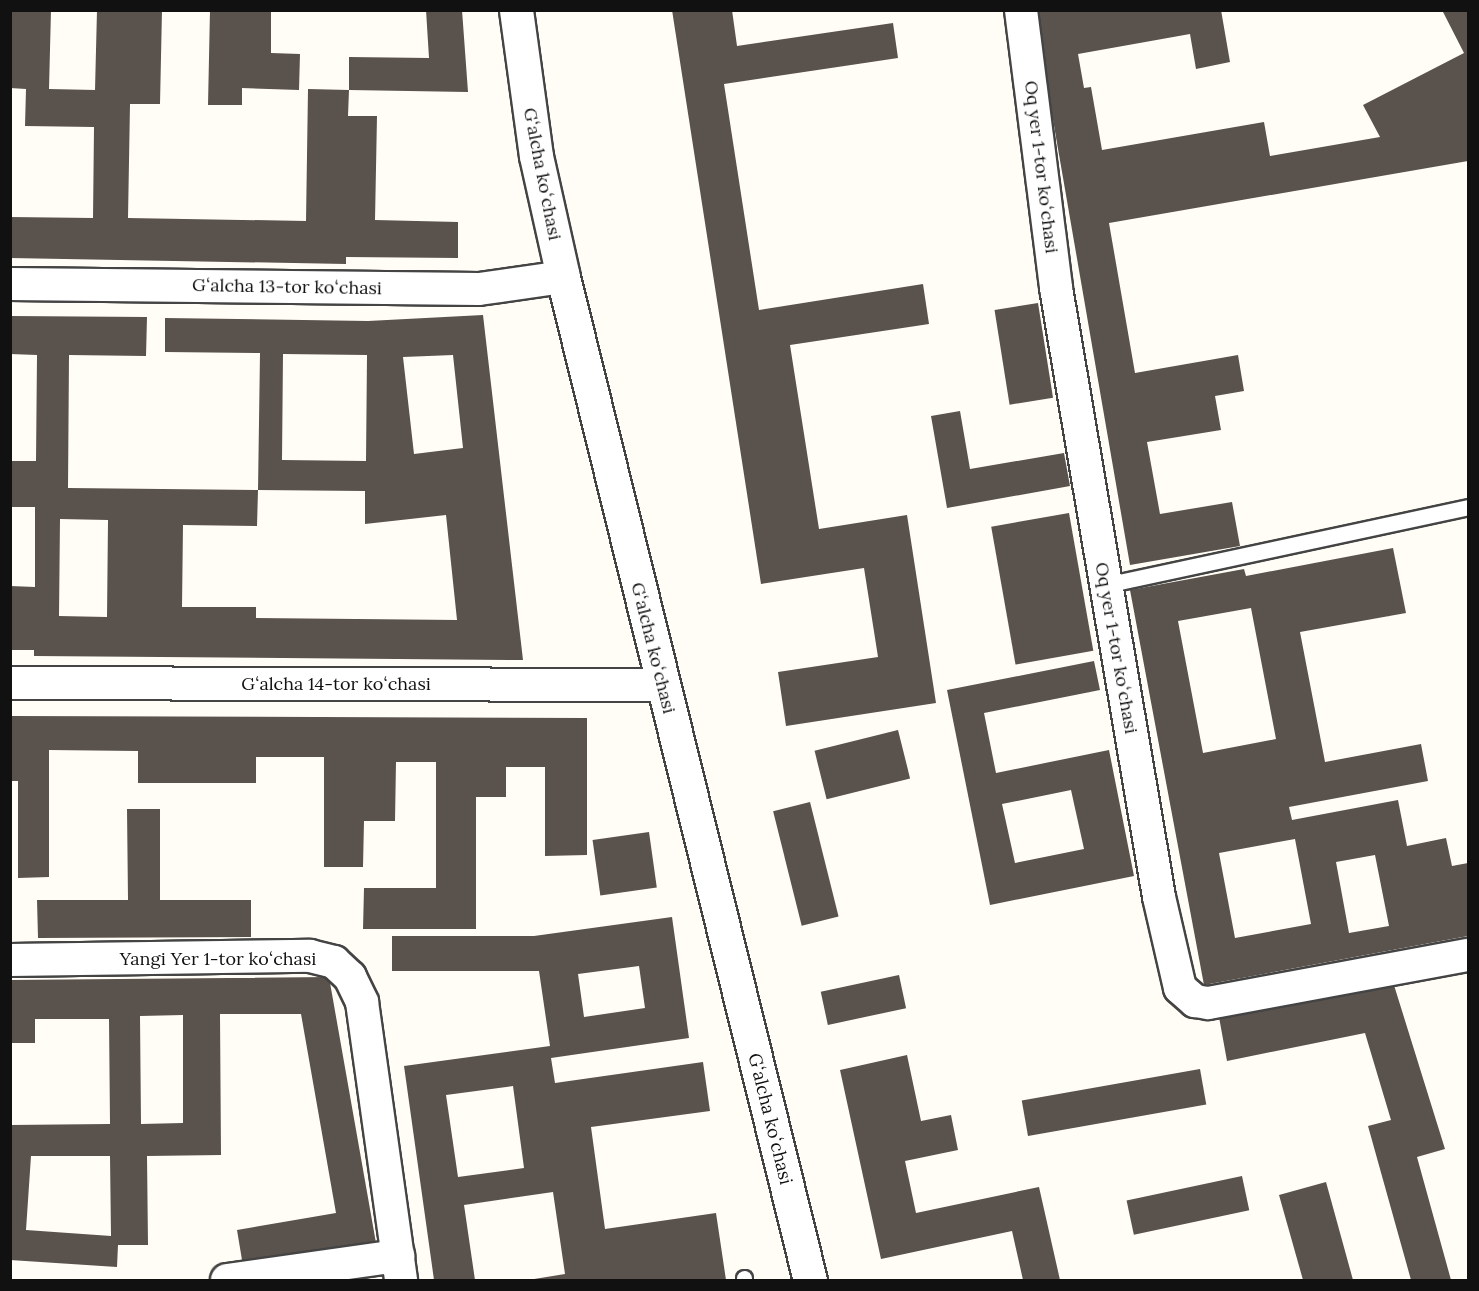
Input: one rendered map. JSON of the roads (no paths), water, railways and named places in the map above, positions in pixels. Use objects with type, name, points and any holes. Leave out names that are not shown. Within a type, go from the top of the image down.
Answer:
[{"type":"street","name":"Gʻalcha koʻchasi","points":[[516,10],[536,156],[563,277],[810,1281]]},
{"type":"street","name":"Oq yer 1-tor koʻchasi","points":[[1021,10],[1056,288],[1159,897],[1180,988],[1187,996],[1209,1003],[1468,955]]},
{"type":"street","name":"Gʻalcha 13-tor koʻchasi","points":[[10,284],[479,289],[563,277]]},
{"type":"street","name":"Gʻalcha 14-tor koʻchasi","points":[[10,683],[662,686]]},
{"type":"street","name":"Yangi Yer 1-tor koʻchasi","points":[[10,960],[310,956],[334,962],[350,977],[362,1002],[400,1268]]},
{"type":"street","points":[[227,1281],[400,1268]]},
{"type":"lane","points":[[1105,585],[1468,507]]}]
